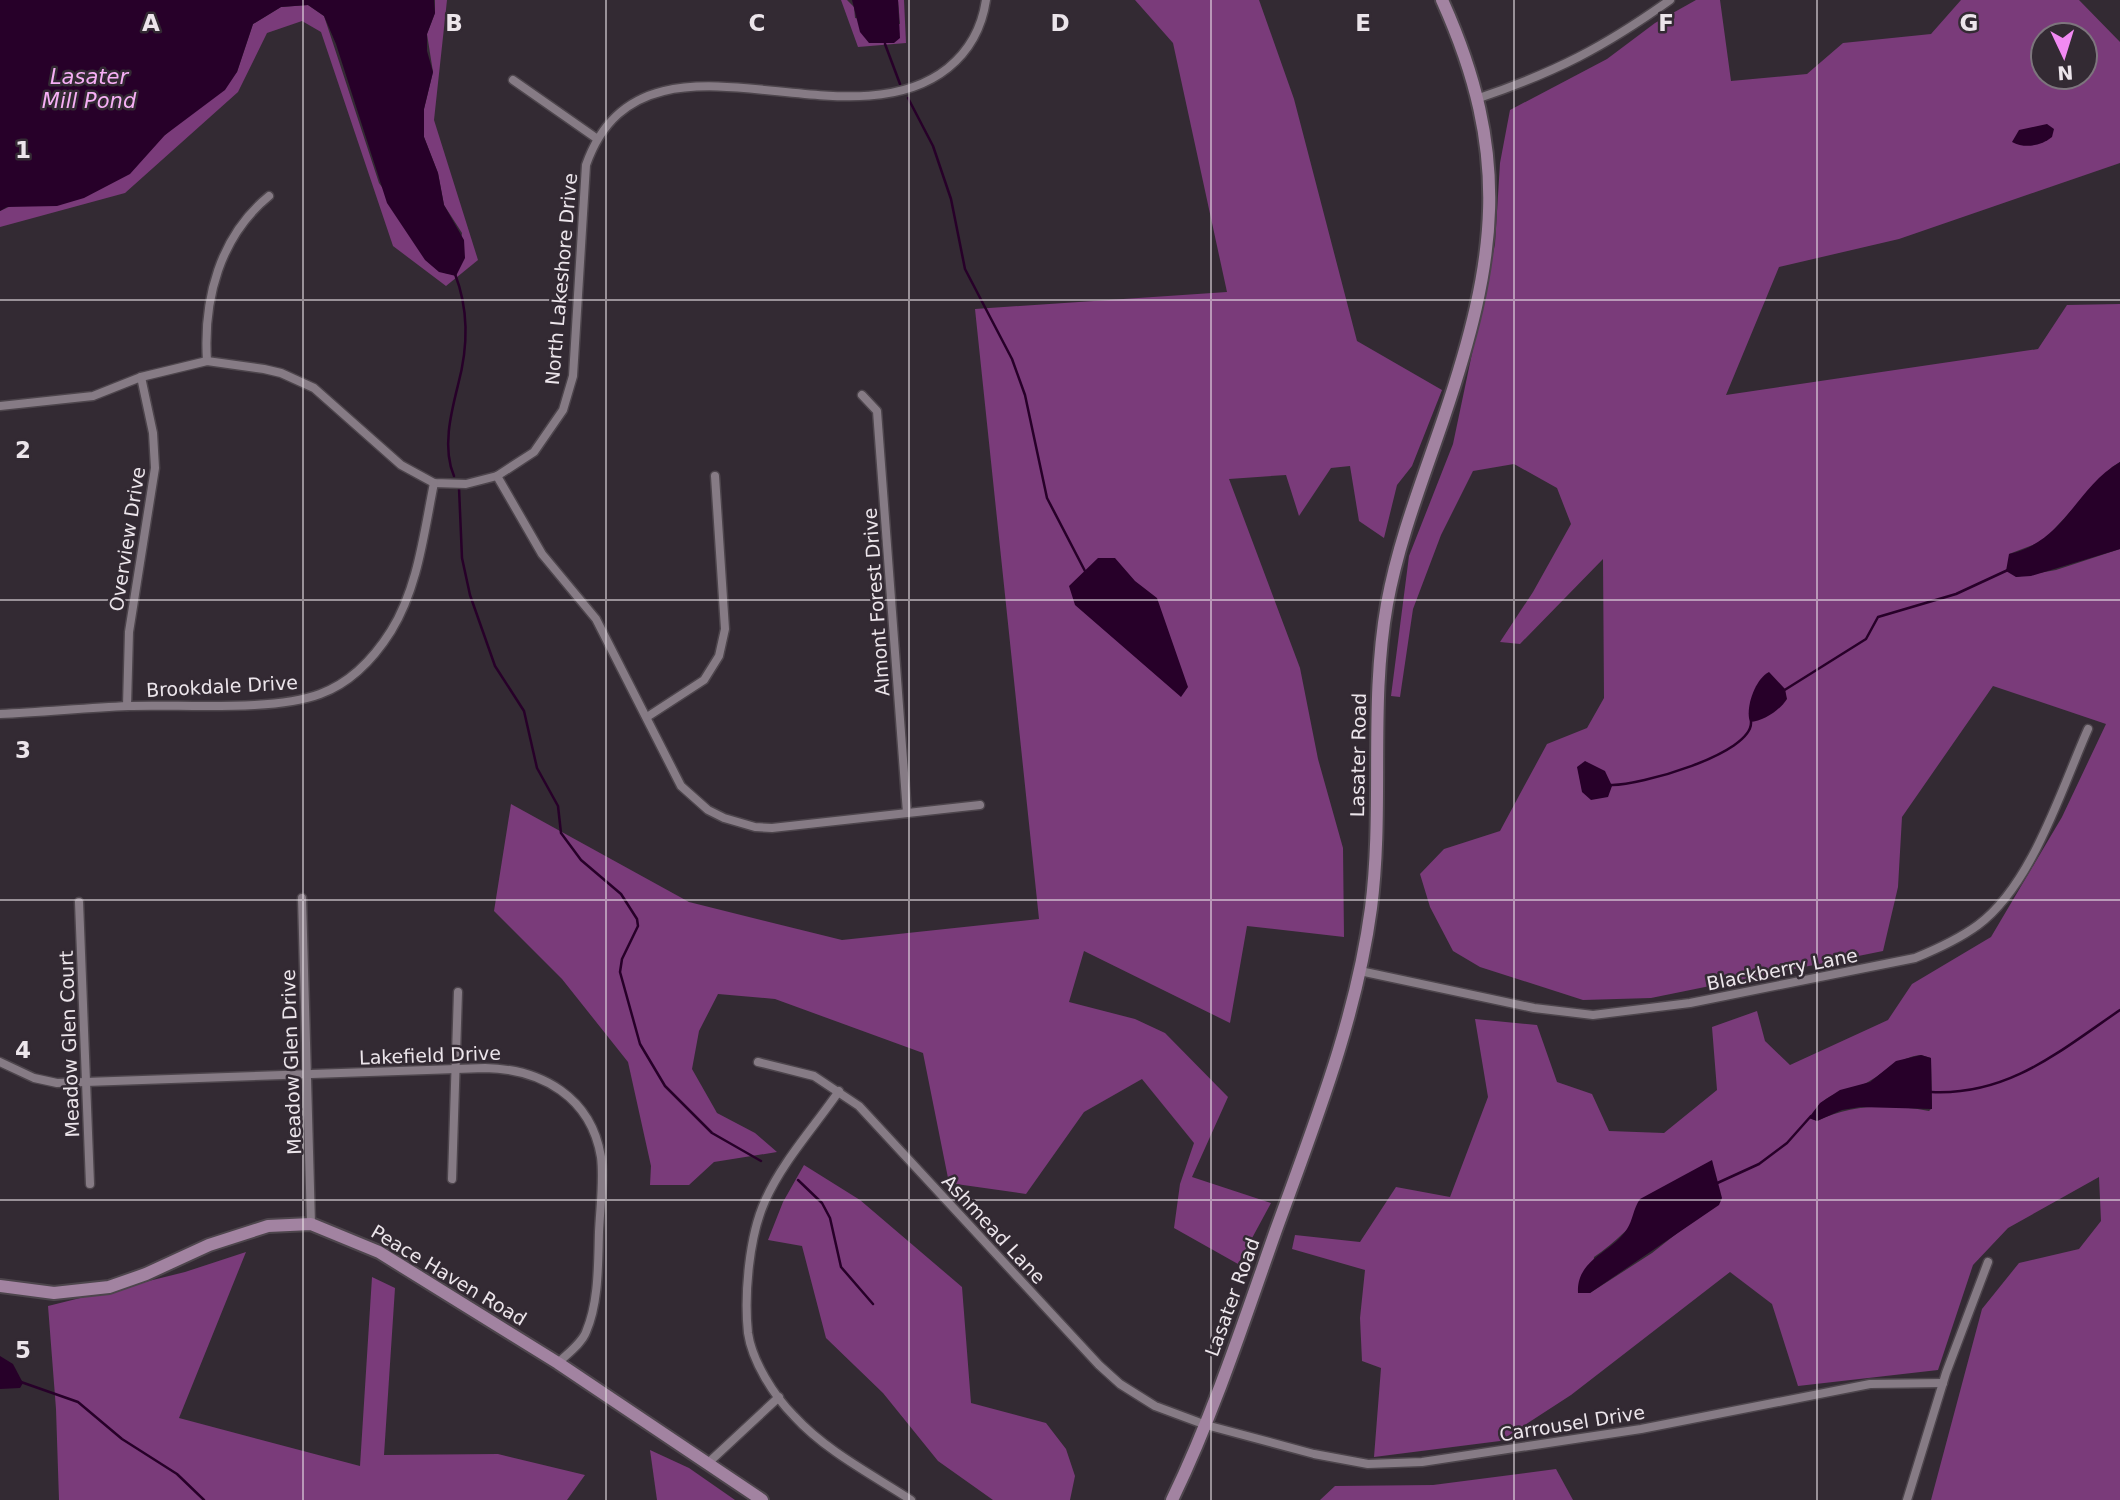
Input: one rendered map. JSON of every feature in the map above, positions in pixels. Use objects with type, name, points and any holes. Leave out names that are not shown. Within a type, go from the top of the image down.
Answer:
[{"type":"street","name":"North Lakeshore Drive","points":[[0,406],[93,396],[142,377],[207,361],[281,373],[314,388],[386,455],[434,483],[466,484],[497,476],[534,452],[563,410],[567,399],[573,376],[586,165],[596,138],[613,117],[630,103],[664,90],[682,87],[867,96],[915,88],[939,74],[961,56],[977,32],[986,0]]},
{"type":"street","name":"Lasater Road","points":[[1172,1500],[1206,1425],[1332,1075],[1360,971],[1373,888],[1377,714],[1387,608],[1404,533],[1448,403],[1484,273],[1490,187],[1479,98],[1442,0]]},
{"type":"street","points":[[1479,98],[1543,77],[1601,48],[1667,1]]},
{"type":"street","points":[[513,80],[596,138]]},
{"type":"street","points":[[207,361],[209,302],[221,263],[243,222],[270,196]]},
{"type":"street","name":"Overview Drive","points":[[127,706],[132,603],[155,478],[153,433],[142,377]]},
{"type":"street","name":"Almont Forest Drive","points":[[862,395],[877,411],[907,813]]},
{"type":"street","points":[[497,476],[542,554],[596,620],[647,717],[664,759],[681,786],[694,799],[724,818],[755,827],[772,828],[980,805]]},
{"type":"street","points":[[647,717],[704,680],[719,656],[724,629],[715,476]]},
{"type":"street","name":"Brookdale Drive","points":[[0,715],[127,706],[224,705],[309,697],[353,674],[379,648],[402,610],[418,563],[434,483]]},
{"type":"street","name":"Blackberry Lane","points":[[1360,971],[1534,1008],[1592,1015],[1690,1003],[1916,958],[1944,946],[1979,925],[2022,877],[2088,729]]},
{"type":"street","name":"Meadow Glen Drive","points":[[302,898],[312,1224]]},
{"type":"street","name":"Meadow Glen Court","points":[[79,902],[90,1184]]},
{"type":"street","points":[[452,1179],[458,992]]},
{"type":"street","name":"Lakefield Drive","points":[[0,1062],[34,1078],[57,1083],[454,1069],[511,1068],[532,1073],[562,1090],[582,1112],[596,1136],[601,1159],[593,1308],[586,1334],[558,1363]]},
{"type":"street","name":"Ashmead Lane","points":[[758,1062],[814,1076],[859,1106],[1099,1366],[1155,1406],[1206,1425]]},
{"type":"street","points":[[839,1091],[766,1199],[756,1224],[751,1247],[748,1334],[767,1380],[792,1415],[817,1438],[911,1500]]},
{"type":"street","name":"Peace Haven Road","points":[[0,1286],[54,1293],[109,1287],[146,1274],[209,1245],[268,1226],[312,1224],[379,1252],[558,1363],[762,1500]]},
{"type":"street","points":[[1907,1500],[1943,1383],[1988,1262]]},
{"type":"street","name":"Carrousel Drive","points":[[1206,1425],[1314,1454],[1368,1464],[1422,1462],[1641,1429],[1870,1384],[1943,1383]]},
{"type":"street","points":[[707,1464],[779,1397]]},
{"type":"shaded area","points":[[435,0],[447,0],[434,120],[478,260],[446,286],[393,246],[321,32],[302,21],[267,33],[238,92],[125,193],[0,227],[0,211],[165,135],[237,72],[253,24],[281,7],[308,5],[324,16],[379,183],[445,273],[456,275],[462,233],[444,205],[438,173],[424,137],[424,109],[433,72],[427,34],[435,13]]},
{"type":"shaded area","points":[[841,0],[847,0],[854,7],[855,18],[900,24],[898,0],[904,0],[906,43],[858,47]]},
{"type":"shaded area","points":[[1135,0],[1259,0],[1294,99],[1357,341],[1442,390],[1412,466],[1397,485],[1384,538],[1359,521],[1350,466],[1331,468],[1299,516],[1286,475],[1229,479],[1300,668],[1318,759],[1343,848],[1344,937],[1247,926],[1230,1023],[1084,951],[1069,1002],[1135,1019],[1165,1033],[1228,1097],[1192,1177],[1271,1203],[1238,1264],[1174,1228],[1180,1184],[1194,1143],[1142,1079],[1084,1112],[1026,1194],[949,1183],[923,1053],[775,999],[718,994],[699,1031],[692,1069],[717,1113],[755,1133],[777,1152],[714,1162],[689,1185],[650,1185],[651,1166],[628,1062],[562,979],[494,911],[511,804],[689,902],[842,940],[1039,919],[975,309],[1227,292],[1173,43]]},
{"type":"shaded area","points":[[1696,0],[1720,0],[1731,81],[1807,74],[1843,43],[1931,34],[1961,0],[2079,0],[2120,42],[2120,163],[1899,239],[1779,267],[1726,395],[2038,349],[2067,305],[2120,304],[2120,462],[2112,467],[2043,541],[2009,554],[2016,577],[2056,570],[2120,549],[2120,1500],[1931,1500],[1982,1309],[2019,1263],[2079,1249],[2101,1221],[2099,1177],[2008,1228],[1973,1265],[1938,1370],[1798,1386],[1772,1304],[1730,1272],[1571,1395],[1500,1441],[1374,1457],[1381,1368],[1362,1361],[1360,1318],[1365,1270],[1292,1249],[1295,1235],[1360,1242],[1396,1187],[1450,1197],[1488,1097],[1475,1019],[1537,1025],[1557,1082],[1592,1094],[1609,1131],[1664,1133],[1717,1090],[1712,1027],[1757,1011],[1765,1041],[1790,1065],[1888,1020],[1912,984],[1991,937],[2062,817],[2106,724],[1993,686],[1902,817],[1898,887],[1883,951],[1651,998],[1583,1000],[1480,967],[1453,951],[1430,907],[1420,874],[1444,849],[1500,831],[1547,744],[1587,728],[1604,698],[1603,559],[1520,644],[1500,642],[1533,592],[1571,524],[1557,488],[1514,464],[1473,471],[1441,535],[1413,609],[1400,697],[1391,696],[1409,556],[1453,444],[1495,244],[1500,163],[1510,110],[1607,59],[1655,23]],"holes":[[[1921,1055],[1931,1058],[1932,1108],[1929,1111],[1872,1107],[1844,1111],[1817,1121],[1809,1118],[1816,1108],[1830,1097],[1859,1087],[1899,1062]],[[1712,1161],[1716,1184],[1690,1223],[1652,1253],[1590,1293],[1594,1257],[1624,1233],[1679,1181]]]},
{"type":"shaded area","points":[[804,1165],[860,1200],[962,1287],[971,1403],[1046,1423],[1066,1449],[1075,1476],[1070,1500],[993,1500],[938,1461],[883,1393],[826,1338],[802,1246],[768,1240],[783,1202]]},
{"type":"shaded area","points":[[246,1252],[179,1418],[360,1466],[372,1277],[395,1288],[384,1455],[498,1454],[585,1475],[567,1500],[59,1500],[56,1409],[48,1306],[185,1272]]},
{"type":"shaded area","points":[[650,1450],[689,1468],[735,1500],[657,1500]]},
{"type":"shaded area","points":[[1556,1469],[1573,1500],[1320,1500],[1335,1486],[1433,1485]]},
{"type":"water","name":"Lasater Mill Pond","points":[[0,0],[434,0],[435,13],[427,34],[427,51],[433,72],[424,109],[424,137],[438,173],[444,205],[464,240],[465,258],[456,276],[439,272],[425,260],[387,203],[336,44],[324,16],[308,5],[281,7],[253,24],[237,72],[225,90],[165,135],[130,174],[84,198],[57,206],[7,207],[0,211]]},
{"type":"water","points":[[852,0],[898,0],[900,38],[894,43],[869,43],[860,32]]},
{"type":"water","points":[[2047,124],[2054,129],[2052,137],[2043,143],[2027,146],[2012,142],[2019,130]]},
{"type":"water","points":[[2120,462],[2120,549],[2031,576],[2016,577],[2006,571],[2009,554],[2044,538],[2105,473]]},
{"type":"water","points":[[1098,558],[1115,558],[1135,581],[1157,598],[1188,687],[1181,697],[1075,605],[1069,586]]},
{"type":"water","points":[[1769,672],[1785,689],[1787,699],[1771,714],[1750,722],[1752,694],[1759,681]]},
{"type":"water","points":[[1585,761],[1605,771],[1612,786],[1608,797],[1591,800],[1582,792],[1577,767]]},
{"type":"water","points":[[1921,1055],[1931,1058],[1932,1109],[1860,1107],[1842,1110],[1817,1121],[1809,1118],[1820,1103],[1840,1090],[1870,1082],[1896,1061]]},
{"type":"water","points":[[1712,1160],[1722,1198],[1719,1205],[1590,1293],[1578,1293],[1583,1272],[1621,1237],[1631,1222],[1640,1199]]},
{"type":"water","points":[[0,1356],[13,1364],[23,1383],[20,1388],[0,1389]]},
{"type":"waterway","points":[[885,44],[900,84]]},
{"type":"waterway","points":[[908,98],[933,146],[951,199],[965,269],[1012,359],[1025,395],[1047,498],[1086,573]]},
{"type":"waterway","points":[[454,476],[448,442],[464,357],[466,329],[463,301],[455,274]]},
{"type":"waterway","points":[[459,488],[462,558],[470,595],[495,666],[524,711],[537,768],[558,806],[561,833],[581,860],[621,894],[637,919],[638,926],[622,959],[620,972],[640,1044],[665,1086],[712,1133],[761,1161]]},
{"type":"waterway","points":[[1783,691],[1866,639],[1878,617],[1956,594],[2010,569]]},
{"type":"waterway","points":[[1611,785],[1668,774],[1715,756],[1747,734],[1751,722]]},
{"type":"waterway","points":[[1931,1092],[1985,1087],[2009,1079],[2054,1055],[2120,1010]]},
{"type":"waterway","points":[[1713,1185],[1759,1164],[1787,1143],[1811,1116]]},
{"type":"waterway","points":[[798,1180],[822,1203],[830,1218],[841,1267],[873,1304]]},
{"type":"waterway","points":[[21,1382],[78,1402],[122,1439],[177,1474],[204,1500]]}]
